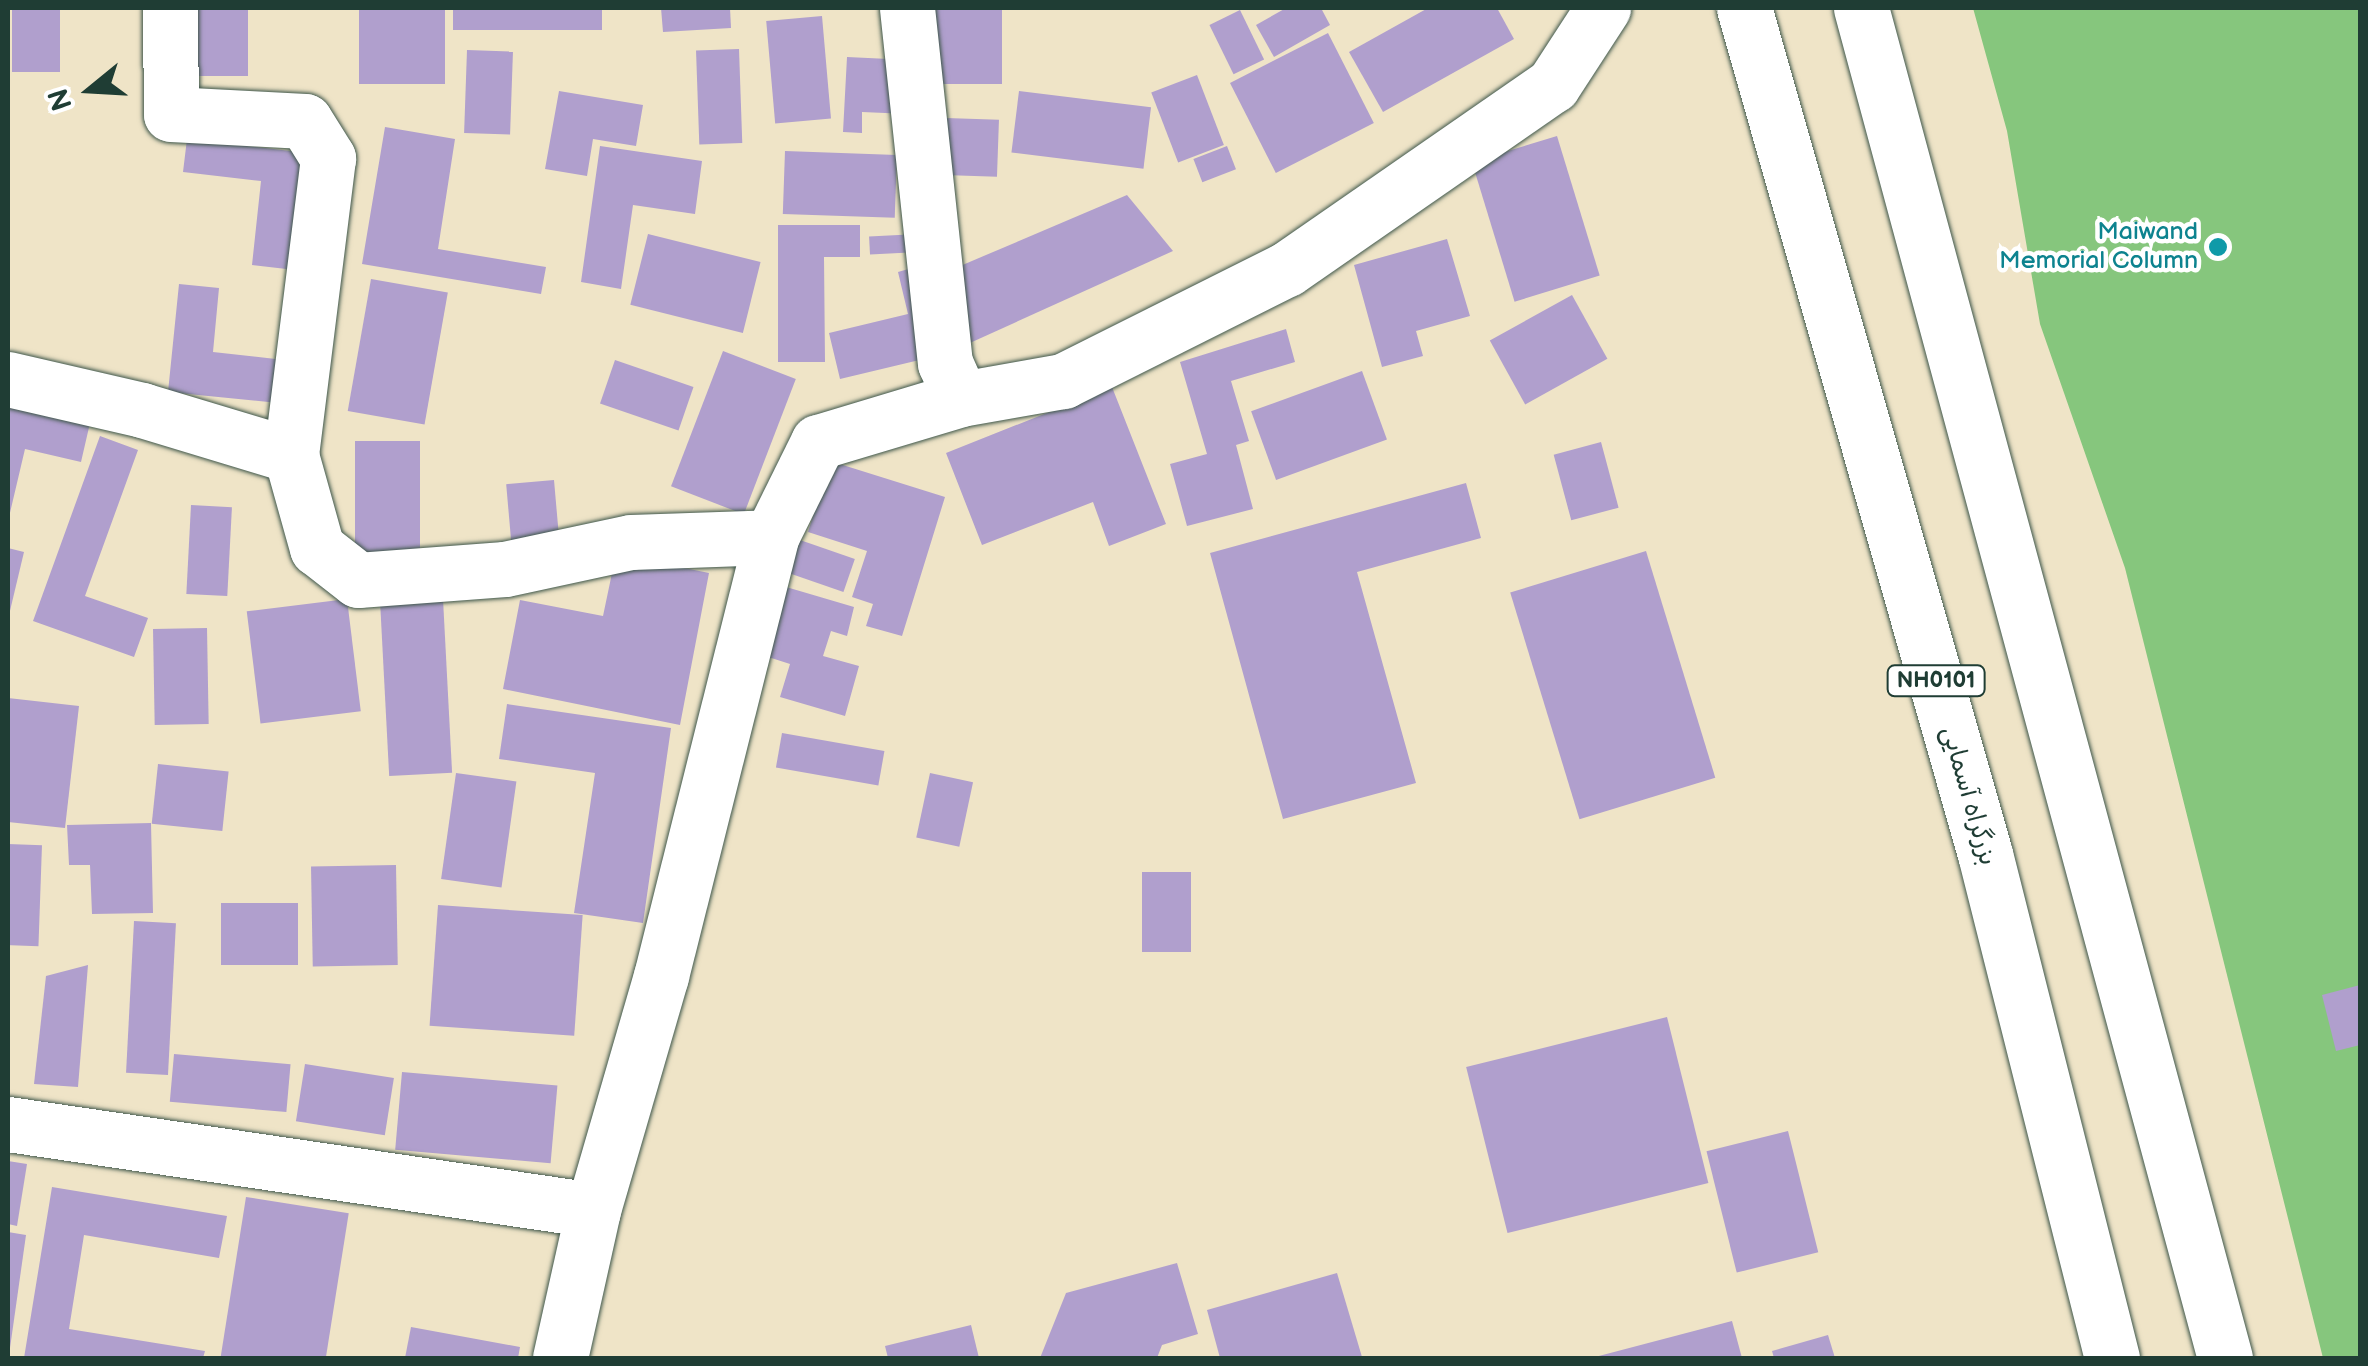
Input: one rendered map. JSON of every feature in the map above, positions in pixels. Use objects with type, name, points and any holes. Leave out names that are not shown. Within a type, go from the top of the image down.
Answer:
[{"type":"main road","points":[[170,8],[171,114],[305,120],[328,158],[291,455],[317,548],[358,580],[505,569],[631,542],[771,537]]},
{"type":"main road","points":[[907,8],[946,363],[960,399]]},
{"type":"main road","name":"بزرگراه آسمایی","points":[[1744,8],[1985,854],[2112,1358]]},
{"type":"main road","points":[[1861,8],[2225,1358]]},
{"type":"main road","points":[[560,1358],[593,1210],[660,976],[771,537],[818,442],[960,399],[1063,380],[1287,268],[1553,86],[1584,17]]},
{"type":"main road","points":[[8,379],[142,410],[291,455]]},
{"type":"main road","points":[[8,1124],[593,1210]]},
{"type":"green space","points":[[1973,8],[2360,8],[2360,1358],[2323,1358],[2125,568],[2040,324],[2007,131]]},
{"type":"building","points":[[12,8],[60,8],[60,72],[12,72]]},
{"type":"building","points":[[194,8],[248,8],[248,76],[194,76]]},
{"type":"building","points":[[359,8],[445,8],[445,84],[359,84]]},
{"type":"building","points":[[453,8],[602,8],[602,30],[453,30]]},
{"type":"building","points":[[661,8],[730,8],[731,28],[663,32]]},
{"type":"building","points":[[929,8],[1002,8],[1002,84],[929,84]]},
{"type":"building","points":[[1286,8],[1321,8],[1330,25],[1274,57],[1256,25]]},
{"type":"building","points":[[1428,8],[1497,8],[1514,39],[1383,112],[1349,52]]},
{"type":"building","points":[[1240,10],[1264,59],[1234,74],[1209,25]]},
{"type":"building","points":[[822,16],[831,119],[775,123],[766,21]]},
{"type":"building","points":[[1328,33],[1374,123],[1276,173],[1230,83]]},
{"type":"building","points":[[739,49],[742,143],[699,144],[696,51]]},
{"type":"building","points":[[467,50],[513,52],[510,135],[464,133]]},
{"type":"building","points":[[847,57],[910,60],[908,114],[862,112],[862,133],[843,132]]},
{"type":"building","points":[[1197,75],[1224,145],[1178,163],[1151,93]]},
{"type":"building","points":[[559,91],[643,105],[636,146],[593,139],[587,176],[545,169]]},
{"type":"building","points":[[1019,91],[1151,107],[1143,169],[1011,153]]},
{"type":"building","points":[[946,118],[999,120],[997,177],[944,175]]},
{"type":"building","points":[[385,127],[455,139],[438,249],[546,267],[541,294],[362,264]]},
{"type":"building","points":[[1557,136],[1600,276],[1515,302],[1472,162]]},
{"type":"building","points":[[187,139],[308,153],[295,270],[252,265],[261,181],[183,172]]},
{"type":"building","points":[[600,146],[702,161],[695,214],[633,205],[621,289],[581,282]]},
{"type":"building","points":[[1227,146],[1236,169],[1202,182],[1193,159]]},
{"type":"building","points":[[785,151],[897,155],[895,218],[783,214]]},
{"type":"building","points":[[1127,195],[1173,251],[961,347],[939,275]]},
{"type":"building","points":[[778,225],[860,225],[860,257],[824,257],[825,362],[778,362]]},
{"type":"building","points":[[648,234],[761,262],[743,333],[630,305]]},
{"type":"building","points":[[918,234],[919,252],[870,255],[869,237]]},
{"type":"building","points":[[1447,239],[1470,316],[1416,331],[1423,356],[1382,367],[1354,265]]},
{"type":"building","points":[[912,268],[932,357],[840,379],[829,333],[908,314],[898,272]]},
{"type":"building","points":[[371,279],[448,293],[425,425],[348,411]]},
{"type":"building","points":[[179,284],[219,288],[213,352],[293,361],[288,404],[168,392]]},
{"type":"building","points":[[1572,295],[1607,359],[1525,404],[1490,341]]},
{"type":"building","points":[[1286,329],[1295,362],[1231,381],[1249,441],[1236,445],[1253,509],[1187,526],[1170,464],[1207,454],[1180,362]]},
{"type":"building","points":[[723,351],[796,379],[744,514],[671,486]]},
{"type":"building","points":[[615,360],[693,387],[679,431],[600,403]]},
{"type":"building","points":[[1362,371],[1387,440],[1276,480],[1251,411]]},
{"type":"building","points":[[1112,387],[1166,524],[1109,546],[1093,502],[982,545],[946,453]]},
{"type":"building","points":[[8,404],[90,423],[81,462],[25,449],[9,517]]},
{"type":"building","points":[[100,436],[138,450],[85,596],[148,618],[134,657],[33,621]]},
{"type":"building","points":[[355,441],[420,441],[420,553],[355,553]]},
{"type":"building","points":[[1601,442],[1619,508],[1571,520],[1554,455]]},
{"type":"building","points":[[830,461],[945,497],[902,636],[866,626],[873,604],[852,597],[867,551],[808,532]]},
{"type":"building","points":[[554,480],[559,537],[511,541],[506,484]]},
{"type":"building","points":[[1466,483],[1481,538],[1357,572],[1416,783],[1283,819],[1210,553]]},
{"type":"building","points":[[191,505],[232,507],[227,596],[186,594]]},
{"type":"building","points":[[800,540],[855,559],[843,592],[789,573]]},
{"type":"building","points":[[8,548],[24,552],[9,615],[8,615]]},
{"type":"building","points":[[1646,551],[1715,778],[1579,819],[1510,593]]},
{"type":"building","points":[[616,554],[709,573],[680,725],[503,689],[520,600],[603,616]]},
{"type":"building","points":[[776,584],[854,607],[847,636],[831,631],[823,656],[859,666],[845,716],[780,697],[790,664],[756,653]]},
{"type":"building","points":[[347,599],[361,711],[261,723],[247,611]]},
{"type":"building","points":[[443,599],[452,773],[389,776],[380,602]]},
{"type":"building","points":[[207,628],[209,724],[155,725],[153,629]]},
{"type":"building","points":[[8,698],[79,706],[65,828],[8,822]]},
{"type":"building","points":[[507,704],[671,728],[643,923],[574,913],[595,773],[499,759]]},
{"type":"building","points":[[782,733],[884,751],[878,786],[776,767]]},
{"type":"building","points":[[158,764],[229,771],[222,831],[152,824]]},
{"type":"building","points":[[456,773],[516,781],[502,887],[441,879]]},
{"type":"building","points":[[930,773],[973,782],[959,847],[916,838]]},
{"type":"building","points":[[151,823],[153,913],[92,914],[90,865],[69,865],[67,825]]},
{"type":"building","points":[[8,844],[42,845],[38,946],[8,945]]},
{"type":"building","points":[[396,865],[398,965],[313,966],[311,866]]},
{"type":"building","points":[[1142,872],[1191,872],[1191,952],[1142,952]]},
{"type":"building","points":[[221,903],[298,903],[298,965],[221,965]]},
{"type":"building","points":[[438,905],[583,915],[574,1036],[430,1026]]},
{"type":"building","points":[[134,921],[176,923],[168,1075],[126,1073]]},
{"type":"building","points":[[88,965],[78,1087],[34,1084],[46,976]]},
{"type":"building","points":[[2360,985],[2360,1045],[2336,1051],[2322,995]]},
{"type":"building","points":[[1667,1017],[1708,1183],[1508,1233],[1466,1067]]},
{"type":"building","points":[[174,1054],[291,1064],[286,1112],[170,1102]]},
{"type":"building","points":[[305,1064],[394,1078],[385,1135],[296,1121]]},
{"type":"building","points":[[402,1072],[557,1086],[551,1163],[395,1150]]},
{"type":"building","points":[[1788,1131],[1818,1252],[1737,1273],[1706,1151]]},
{"type":"building","points":[[8,1161],[27,1164],[17,1226],[8,1224]]},
{"type":"building","points":[[52,1187],[227,1216],[219,1258],[84,1235],[69,1329],[205,1351],[203,1358],[24,1358]]},
{"type":"building","points":[[246,1197],[349,1213],[326,1358],[221,1358]]},
{"type":"building","points":[[8,1232],[26,1235],[10,1348],[8,1348]]},
{"type":"building","points":[[1177,1263],[1198,1334],[1162,1345],[1157,1358],[1040,1358],[1066,1293]]},
{"type":"building","points":[[1337,1273],[1362,1357],[1220,1358],[1207,1310]]},
{"type":"building","points":[[1732,1321],[1742,1358],[1595,1358],[1595,1357]]},
{"type":"building","points":[[971,1325],[979,1358],[888,1358],[885,1346]]},
{"type":"building","points":[[411,1327],[520,1347],[518,1358],[405,1358]]},
{"type":"building","points":[[1828,1335],[1835,1358],[1774,1358],[1772,1351]]},
{"type":"place","name":"Maiwand Memorial Column","points":[[2218,247]]}]
